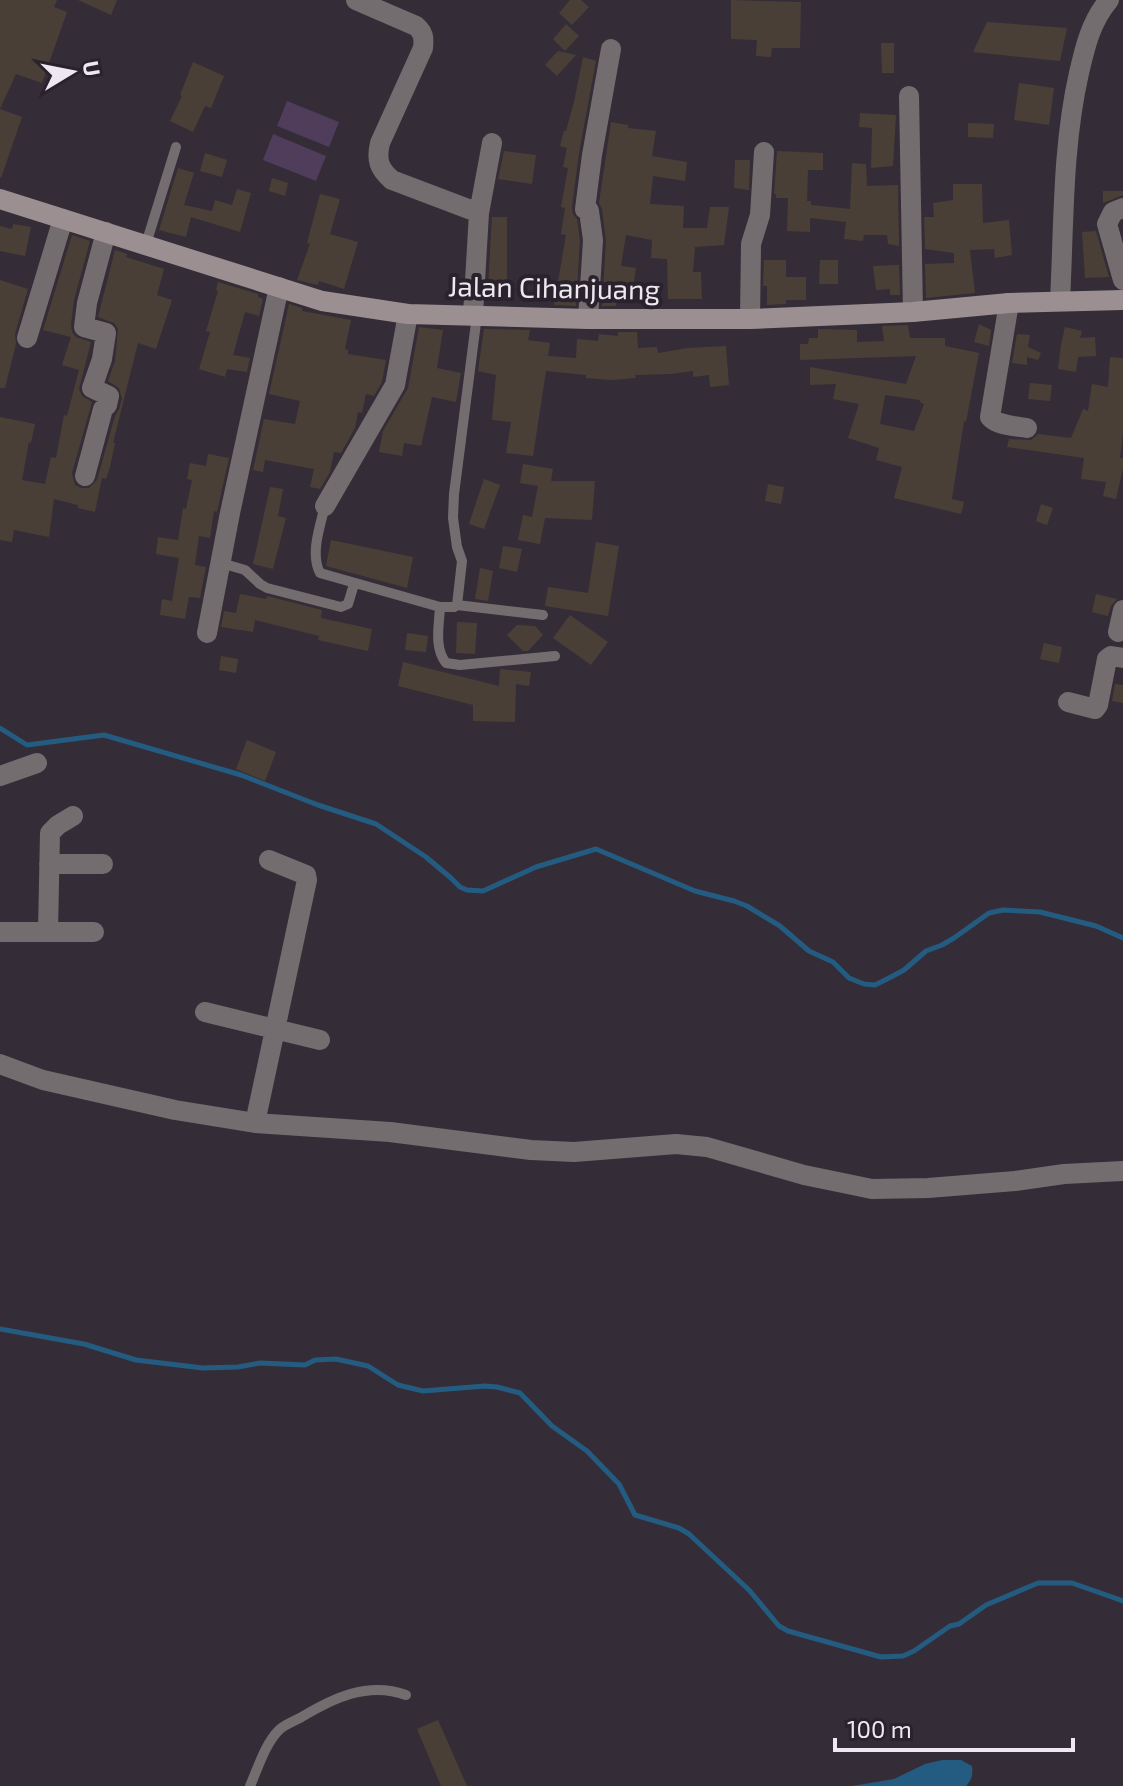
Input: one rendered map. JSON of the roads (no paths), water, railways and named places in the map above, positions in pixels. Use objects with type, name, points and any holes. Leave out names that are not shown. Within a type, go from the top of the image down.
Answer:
[{"type":"main road","name":"Jalan Cihanjuang","points":[[0,199],[322,301],[408,314],[750,319],[913,312],[1009,303],[1123,300]]},
{"type":"street","points":[[356,0],[423,31],[423,48],[380,143],[377,155],[383,173],[392,180],[479,213]]},
{"type":"street","points":[[1060,301],[1066,165],[1074,95],[1088,35],[1109,0]]},
{"type":"street","points":[[588,319],[593,240],[589,211],[585,209],[611,49]]},
{"type":"street","points":[[909,96],[913,312]]},
{"type":"street","points":[[475,315],[479,213],[492,143]]},
{"type":"street","points":[[750,319],[750,254],[760,215],[764,152]]},
{"type":"street","points":[[1123,208],[1113,212],[1107,224],[1123,280]]},
{"type":"street","points":[[27,338],[63,219]]},
{"type":"street","points":[[85,476],[109,396],[92,388],[107,335],[84,327],[87,303],[106,232]]},
{"type":"street","points":[[207,633],[279,287]]},
{"type":"street","points":[[1009,303],[990,417],[993,421],[1027,428]]},
{"type":"street","points":[[325,506],[395,385],[408,314]]},
{"type":"street","points":[[1118,632],[1123,610]]},
{"type":"street","points":[[1068,702],[1095,709],[1107,659],[1111,656],[1123,658]]},
{"type":"street","points":[[0,776],[37,763]]},
{"type":"street","points":[[48,932],[50,833],[73,816]]},
{"type":"street","points":[[255,1123],[307,880],[306,875],[269,860]]},
{"type":"street","points":[[49,864],[103,864]]},
{"type":"street","points":[[0,932],[94,932]]},
{"type":"street","points":[[205,1012],[320,1040]]},
{"type":"street","points":[[0,1064],[43,1080],[175,1110],[255,1123],[390,1132],[559,1152],[676,1144],[707,1147],[804,1175],[872,1189],[928,1188],[1123,1171]]},
{"type":"lane","points":[[146,244],[176,147]]},
{"type":"lane","points":[[457,605],[462,561],[453,518],[454,494],[475,315]]},
{"type":"lane","points":[[325,506],[316,552],[320,573],[440,607],[457,605],[543,615]]},
{"type":"lane","points":[[221,563],[245,570],[267,588],[341,607],[348,604],[354,584]]},
{"type":"lane","points":[[440,607],[440,656],[446,663],[460,665],[555,656]]},
{"type":"lane","points":[[250,1786],[268,1745],[279,1730],[329,1700],[383,1688],[406,1695]]},
{"type":"water","points":[[961,1760],[972,1766],[972,1777],[966,1786],[852,1786],[894,1779],[925,1764]]},
{"type":"waterway","points":[[0,728],[27,745],[104,735],[241,775],[376,824],[426,857],[467,890],[483,891],[536,867],[596,849],[695,891],[747,906],[780,926],[809,951],[833,962],[849,978],[864,984],[875,985],[891,977],[926,951],[954,938],[989,913],[1003,910],[1040,912],[1096,926],[1123,938]]},
{"type":"waterway","points":[[0,1329],[84,1344],[136,1360],[203,1368],[260,1363],[305,1365],[315,1360],[336,1359],[368,1366],[398,1385],[423,1391],[485,1386],[520,1393],[552,1426],[587,1451],[619,1484],[635,1515],[689,1534],[749,1590],[779,1626],[881,1657],[903,1656],[914,1651],[986,1605],[1038,1583],[1072,1583],[1123,1601]]}]
